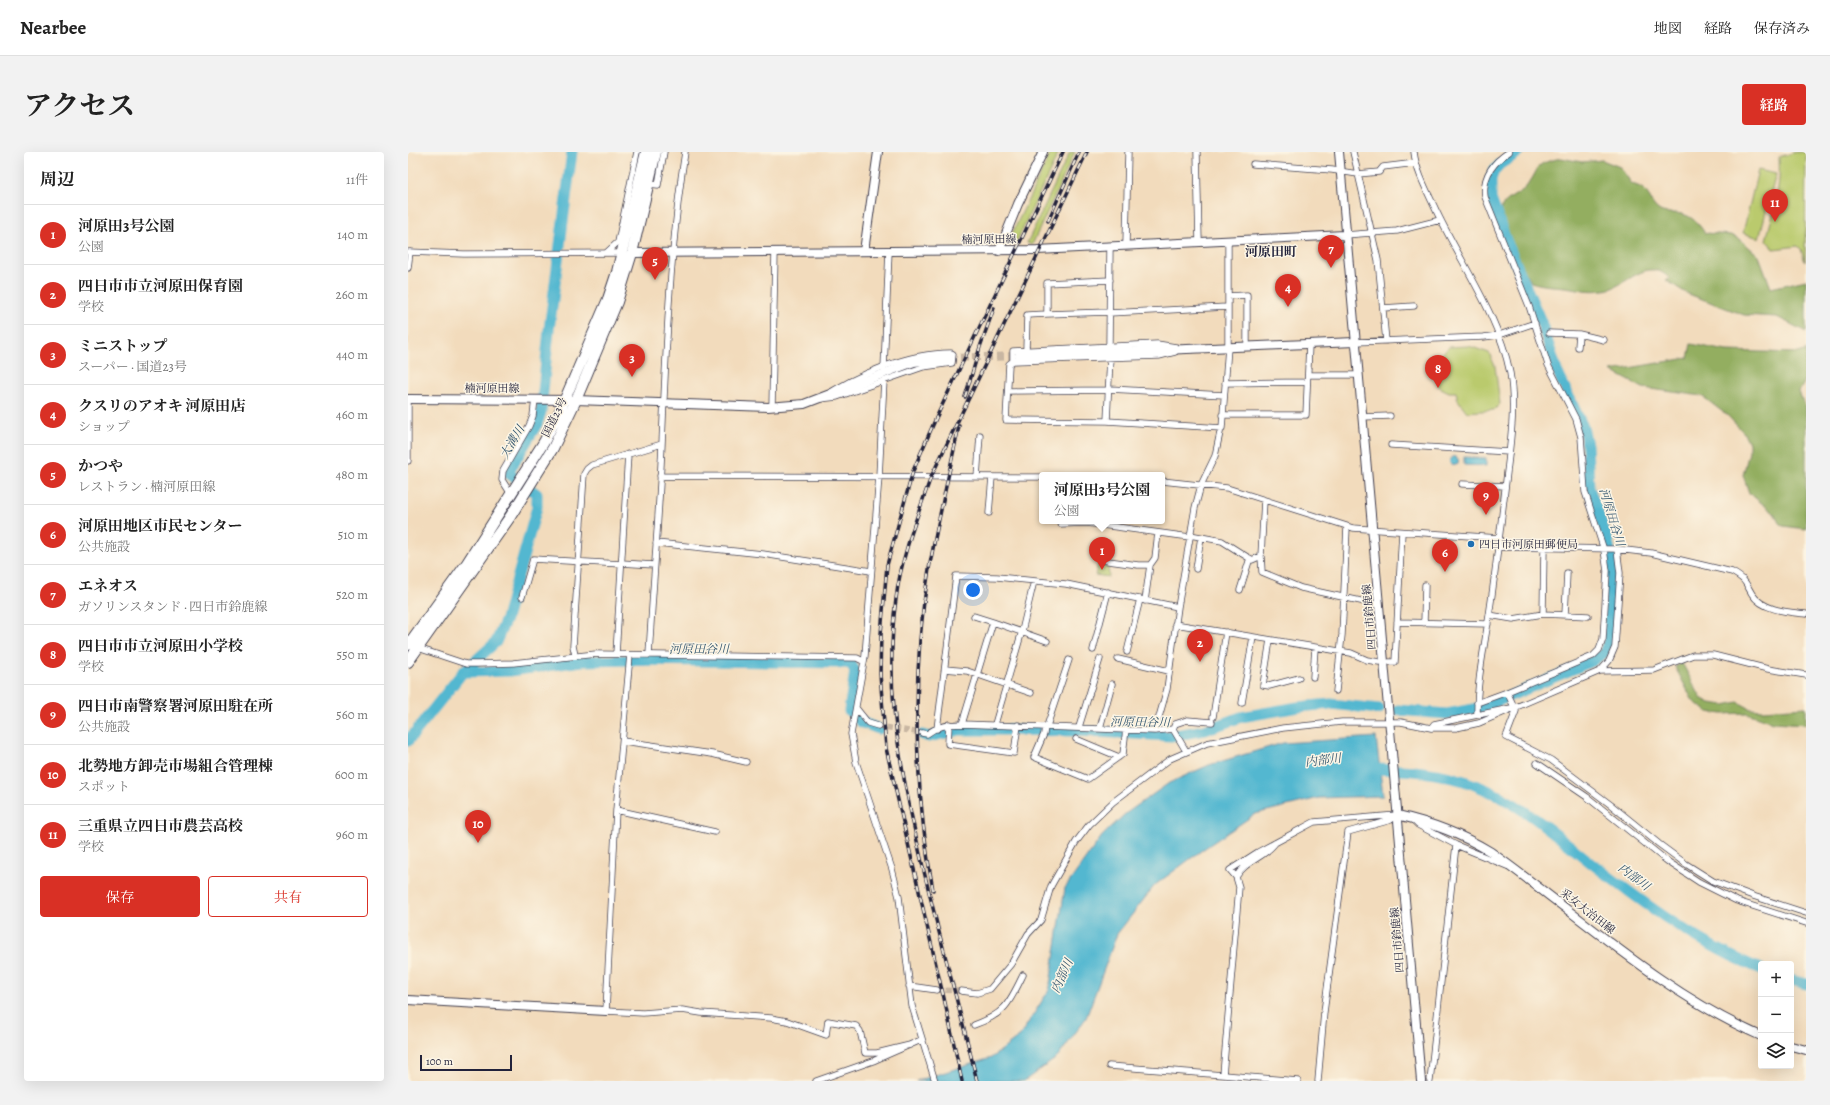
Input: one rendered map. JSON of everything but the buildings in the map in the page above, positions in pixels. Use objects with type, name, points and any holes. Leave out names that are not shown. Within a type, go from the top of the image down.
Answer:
[{"type":"highway","name":"国道23号","points":[[408,645],[467,563],[514,490],[544,442],[565,400],[627,253],[646,152]]},
{"type":"highway","name":"国道23号","points":[[408,662],[510,517],[552,448],[576,400],[608,326],[627,253],[649,184],[656,152]]},
{"type":"main road","points":[[864,251],[878,152]]},
{"type":"main road","points":[[999,251],[1018,204],[1043,152]]},
{"type":"main road","name":"四日市鈴鹿線","points":[[1339,152],[1388,724],[1421,1081]]},
{"type":"main road","name":"楠河原田線","points":[[627,253],[999,251],[1345,235]]},
{"type":"main road","points":[[1016,359],[1247,346],[1355,342]]},
{"type":"main road","name":"楠河原田線","points":[[408,399],[536,399],[772,407],[804,404],[914,362],[948,358]]},
{"type":"main road","name":"采女大治田線","points":[[1397,814],[1412,818],[1476,843],[1513,868],[1611,943],[1668,984],[1711,1010],[1758,1034]]},
{"type":"main road","points":[[408,1000],[606,1011]]},
{"type":"main road","points":[[1794,1047],[1806,1050]]},
{"type":"street","points":[[606,253],[618,242],[637,152]]},
{"type":"street","points":[[649,184],[658,185],[664,152]]},
{"type":"street","points":[[649,655],[662,444],[663,403],[674,253],[685,152]]},
{"type":"street","points":[[1126,245],[1128,152]]},
{"type":"street","points":[[1197,152],[1199,242]]},
{"type":"street","points":[[1353,152],[1378,260],[1386,341]]},
{"type":"street","points":[[1414,152],[1416,163],[1440,220],[1482,297],[1499,335],[1510,373],[1513,416],[1477,713]]},
{"type":"street","points":[[1477,704],[1593,656],[1599,650],[1603,639],[1606,599],[1606,550],[1586,492],[1580,431],[1576,419],[1548,365],[1535,323],[1485,197],[1484,188],[1489,170],[1499,159],[1509,152]]},
{"type":"street","points":[[1253,164],[1340,171],[1358,174],[1379,172],[1383,168],[1416,163]]},
{"type":"street","points":[[1345,235],[1397,231],[1440,220]]},
{"type":"street","points":[[1155,731],[1167,689],[1175,624],[1190,536],[1201,485],[1215,456],[1221,428],[1228,347],[1228,241]]},
{"type":"street","points":[[1109,346],[1110,246]]},
{"type":"street","points":[[884,368],[889,251]]},
{"type":"street","points":[[408,268],[409,252],[464,254],[627,253]]},
{"type":"street","points":[[772,407],[775,252]]},
{"type":"street","points":[[1047,314],[1047,283],[1110,280]]},
{"type":"street","points":[[1228,296],[1247,295],[1247,346]]},
{"type":"street","points":[[1383,308],[1414,306]]},
{"type":"street","points":[[1026,350],[1027,315],[1110,313],[1228,307]]},
{"type":"street","points":[[1355,342],[1484,337],[1499,335],[1535,323]]},
{"type":"street","points":[[1550,333],[1579,334],[1604,340]]},
{"type":"street","points":[[1578,348],[1579,334]]},
{"type":"street","points":[[1016,359],[1013,351],[1157,344],[1188,350]]},
{"type":"street","points":[[1222,415],[1306,415],[1309,344]]},
{"type":"street","points":[[1188,350],[1159,356],[1016,359],[1009,364],[1006,420],[1107,422],[1221,428]]},
{"type":"street","points":[[933,354],[953,354],[952,363],[923,367],[837,397],[820,399],[844,383],[900,362],[933,354]]},
{"type":"street","points":[[1107,422],[1110,357]]},
{"type":"street","points":[[1308,375],[1358,375]]},
{"type":"street","points":[[884,380],[879,476],[865,656],[863,661],[852,739],[856,762],[899,897],[912,1006],[934,1081]]},
{"type":"street","points":[[1225,382],[1307,382]]},
{"type":"street","points":[[1008,391],[1109,390],[1224,395]]},
{"type":"street","points":[[408,399],[408,460]]},
{"type":"street","points":[[514,490],[502,480],[503,471],[529,426],[533,416],[536,399]]},
{"type":"street","points":[[1362,417],[1390,416]]},
{"type":"street","points":[[977,477],[980,435]]},
{"type":"street","points":[[575,655],[574,646],[584,474],[592,465],[662,444]]},
{"type":"street","points":[[1391,445],[1509,452]]},
{"type":"street","points":[[616,654],[628,454]]},
{"type":"street","points":[[660,476],[1039,477]]},
{"type":"street","points":[[989,512],[992,477]]},
{"type":"street","points":[[1165,481],[1227,488],[1347,527],[1499,538]]},
{"type":"street","points":[[1462,484],[1505,486]]},
{"type":"street","points":[[1264,500],[1261,556],[1262,572],[1302,588],[1344,599],[1379,605]]},
{"type":"street","points":[[1101,524],[1222,541],[1252,560],[1261,556]]},
{"type":"street","points":[[1336,692],[1341,652],[1347,527]]},
{"type":"street","points":[[1127,652],[1143,600],[1150,564],[1155,558],[1158,532]]},
{"type":"street","points":[[1389,662],[1395,662],[1402,532]]},
{"type":"street","points":[[1196,569],[1202,537]]},
{"type":"street","points":[[656,543],[763,554],[871,571]]},
{"type":"street","points":[[1498,547],[1616,549],[1651,552],[1732,572],[1743,578],[1753,595],[1764,604],[1780,611],[1806,614]]},
{"type":"street","points":[[1543,614],[1544,548]]},
{"type":"street","points":[[1600,671],[1609,661],[1615,647],[1620,573],[1616,549]]},
{"type":"street","points":[[522,597],[532,558],[654,565]]},
{"type":"street","points":[[1240,590],[1250,558]]},
{"type":"street","points":[[1101,560],[1138,565],[1150,564]]},
{"type":"street","points":[[1566,615],[1567,573]]},
{"type":"street","points":[[937,729],[956,576],[1066,584],[1178,607]]},
{"type":"street","points":[[995,724],[1022,632],[1034,581]]},
{"type":"street","points":[[1424,623],[1425,585]]},
{"type":"street","points":[[1093,650],[1108,592]]},
{"type":"street","points":[[1490,615],[1513,618],[1543,614],[1588,616]]},
{"type":"street","points":[[974,616],[1047,641]]},
{"type":"street","points":[[962,724],[993,622]]},
{"type":"street","points":[[1397,622],[1488,624]]},
{"type":"street","points":[[1175,624],[1341,652],[1379,662]]},
{"type":"street","points":[[1186,751],[1174,732],[1175,724],[1187,720],[1212,720],[1226,632]]},
{"type":"street","points":[[1242,704],[1252,637]]},
{"type":"street","points":[[1270,640],[1263,685],[1269,686],[1299,678]]},
{"type":"street","points":[[418,648],[466,664],[513,663],[575,655],[616,654],[630,659],[649,655],[857,658],[863,661]]},
{"type":"street","points":[[1313,677],[1315,648]]},
{"type":"street","points":[[961,991],[977,993],[990,989],[1011,964],[1028,934],[1041,920],[1051,886],[1076,842],[1089,825],[1113,802],[1170,759],[1207,743],[1283,728],[1342,722],[1431,728],[1456,728],[1477,724],[1600,671],[1654,670],[1693,655],[1712,655],[1776,670],[1806,675]]},
{"type":"street","points":[[630,659],[616,810],[606,1011],[643,1013],[682,1010],[701,1013],[771,1018],[787,1021],[826,1035],[828,1021],[856,1026],[860,1031],[865,1053],[877,1053],[910,1045]]},
{"type":"street","points":[[1079,727],[1100,659]]},
{"type":"street","points":[[1118,659],[1169,671]]},
{"type":"street","points":[[1069,660],[1034,757],[1088,779],[1123,754],[1126,731]]},
{"type":"street","points":[[945,669],[977,674],[1031,693]]},
{"type":"street","points":[[1100,728],[1112,684]]},
{"type":"street","points":[[1507,692],[1516,711],[1506,737],[1551,760],[1686,864],[1713,881],[1806,913]]},
{"type":"street","points":[[1431,728],[1434,724],[1477,713],[1514,708]]},
{"type":"street","points":[[856,710],[868,723],[878,726]]},
{"type":"street","points":[[922,733],[927,734],[937,729],[949,729],[962,724],[995,724],[1017,728],[1079,727],[1126,731],[1174,732]]},
{"type":"street","points":[[949,729],[948,744],[1014,753],[1017,728]]},
{"type":"street","points":[[1076,739],[1119,757]]},
{"type":"street","points":[[623,740],[712,754],[746,762]]},
{"type":"street","points":[[1537,763],[1587,797],[1666,861],[1698,882],[1737,901],[1806,923]]},
{"type":"street","points":[[616,810],[715,832]]},
{"type":"street","points":[[1223,1075],[1239,886],[1236,877],[1245,865],[1271,849],[1275,843],[1314,822],[1397,814]]},
{"type":"street","points":[[1318,1081],[1324,1012],[1348,832],[1391,820],[1397,814]]},
{"type":"street","points":[[1412,818],[1418,825],[1456,845],[1513,868]]},
{"type":"street","points":[[1430,1081],[1456,845]]},
{"type":"street","points":[[974,1025],[990,1019],[1000,1013],[1009,1002],[1023,975]]},
{"type":"street","points":[[909,986],[937,990]]},
{"type":"street","points":[[816,1081],[873,1061],[922,1040]]},
{"type":"street","points":[[1108,1066],[1298,1081]]},
{"type":"green space","points":[[1051,152],[1059,152],[1016,243],[1009,240]]},
{"type":"green space","points":[[1070,152],[1075,152],[1032,245],[1027,243]]},
{"type":"green space","points":[[1796,152],[1806,152],[1805,262],[1801,249],[1798,246],[1774,249],[1766,240],[1778,190],[1779,157]]},
{"type":"green space","points":[[1561,158],[1582,162],[1602,160],[1620,167],[1632,184],[1644,189],[1653,204],[1660,211],[1688,216],[1698,224],[1705,233],[1731,235],[1740,239],[1759,256],[1771,288],[1806,280],[1806,332],[1777,317],[1744,315],[1686,293],[1666,280],[1670,279],[1661,272],[1653,270],[1637,274],[1612,288],[1604,290],[1593,291],[1531,282],[1504,235],[1500,215],[1504,204],[1526,187],[1538,167],[1551,160]]},
{"type":"green space","points":[[1758,170],[1776,174],[1759,238],[1743,233]]},
{"type":"green space","points":[[1691,344],[1727,351],[1799,353],[1806,350],[1806,379],[1799,392],[1806,408],[1806,529],[1783,526],[1779,523],[1774,513],[1749,493],[1743,475],[1749,452],[1749,443],[1744,433],[1728,416],[1702,396],[1643,388],[1611,371],[1688,358]]},
{"type":"green space","points":[[1469,346],[1489,353],[1495,366],[1500,404],[1494,410],[1467,412],[1458,400],[1456,392],[1449,392],[1437,386],[1441,355],[1449,347]]},
{"type":"green space","points":[[1099,561],[1106,562],[1108,564],[1109,577],[1095,575]]},
{"type":"green space","points":[[1682,663],[1701,698],[1710,703],[1724,705],[1738,702],[1751,709],[1762,710],[1806,707],[1806,724],[1773,722],[1747,713],[1722,714],[1708,712],[1693,701],[1675,667]]},
{"type":"water","points":[[1454,456],[1459,461],[1454,466],[1449,461]]},
{"type":"water","points":[[1464,457],[1486,458],[1486,466],[1464,465]]},
{"type":"water","points":[[1376,737],[1383,796],[1319,798],[1255,814],[1205,848],[1155,885],[1117,934],[1086,1018],[1058,1057],[1024,1081],[916,1081],[991,1058],[1019,1037],[1049,990],[1065,888],[1102,836],[1125,814],[1169,783],[1209,765],[1283,743]]},
{"type":"waterway","name":"大溝川","points":[[408,741],[463,672],[496,642],[506,619],[537,507],[537,494],[508,473],[537,424],[541,412],[549,330],[572,152]]},
{"type":"waterway","name":"河原田谷川","points":[[1398,710],[1447,714],[1484,707],[1592,661],[1604,653],[1608,642],[1612,562],[1607,538],[1589,488],[1587,445],[1583,427],[1557,371],[1542,324],[1506,240],[1491,199],[1491,179],[1494,171],[1500,164],[1519,152]]},
{"type":"waterway","name":"河原田谷川","points":[[463,672],[510,671],[582,661],[637,660],[845,663],[851,664],[855,671],[849,711],[861,722],[879,729]]},
{"type":"waterway","name":"河原田谷川","points":[[922,735],[929,737],[959,730],[1004,730],[1080,731],[1171,736],[1205,730],[1241,717],[1298,707],[1331,704],[1379,709]]},
{"type":"waterway","name":"内部川","points":[[1365,769],[1407,770],[1435,774],[1462,780],[1491,792],[1536,819],[1590,862],[1672,922],[1715,948],[1758,968]]},
{"type":"waterway","name":"内部川","points":[[1794,981],[1806,984]]},
{"type":"tunnel","points":[[948,358],[1019,356]]},
{"type":"tunnel","points":[[878,726],[922,733]]},
{"type":"tunnel","points":[[937,990],[961,991]]},
{"type":"railway","points":[[943,995],[886,748],[880,674],[881,634],[887,565],[913,471],[936,418],[1063,152]]},
{"type":"railway","points":[[1048,221],[1079,152]]},
{"type":"railway","points":[[977,1081],[929,891],[902,770],[894,714],[892,685],[893,628],[896,599],[898,583],[906,552],[931,477],[1087,152]]},
{"type":"railway","points":[[965,397],[980,347],[994,308]]},
{"type":"railway","points":[[933,890],[922,811],[919,770],[917,730],[919,648],[929,569],[959,426]]},
{"type":"railway","points":[[942,989],[962,1081]]},
{"type":"place","name":"三重県立四日市農芸高校","points":[[1775,222]]},
{"type":"place","name":"エネオス","points":[[1331,268]]},
{"type":"place","name":"かつや","points":[[655,280]]},
{"type":"place","name":"クスリのアオキ 河原田店","points":[[1288,307]]},
{"type":"place","name":"ミニストップ","points":[[632,377]]},
{"type":"place","name":"四日市市立河原田小学校","points":[[1438,388]]},
{"type":"place","name":"四日市南警察署河原田駐在所","points":[[1486,515]]},
{"type":"place","name":"四日市河原田郵便局","points":[[1471,544]]},
{"type":"place","name":"河原田3号公園","points":[[1102,570]]},
{"type":"place","name":"河原田地区市民センター","points":[[1445,572]]},
{"type":"place","name":"四日市市立河原田保育園","points":[[1200,662]]},
{"type":"place","name":"北勢地方卸売市場組合管理棟","points":[[478,843]]},
{"type":"district","name":"河原田町","points":[[1271,251]]}]
